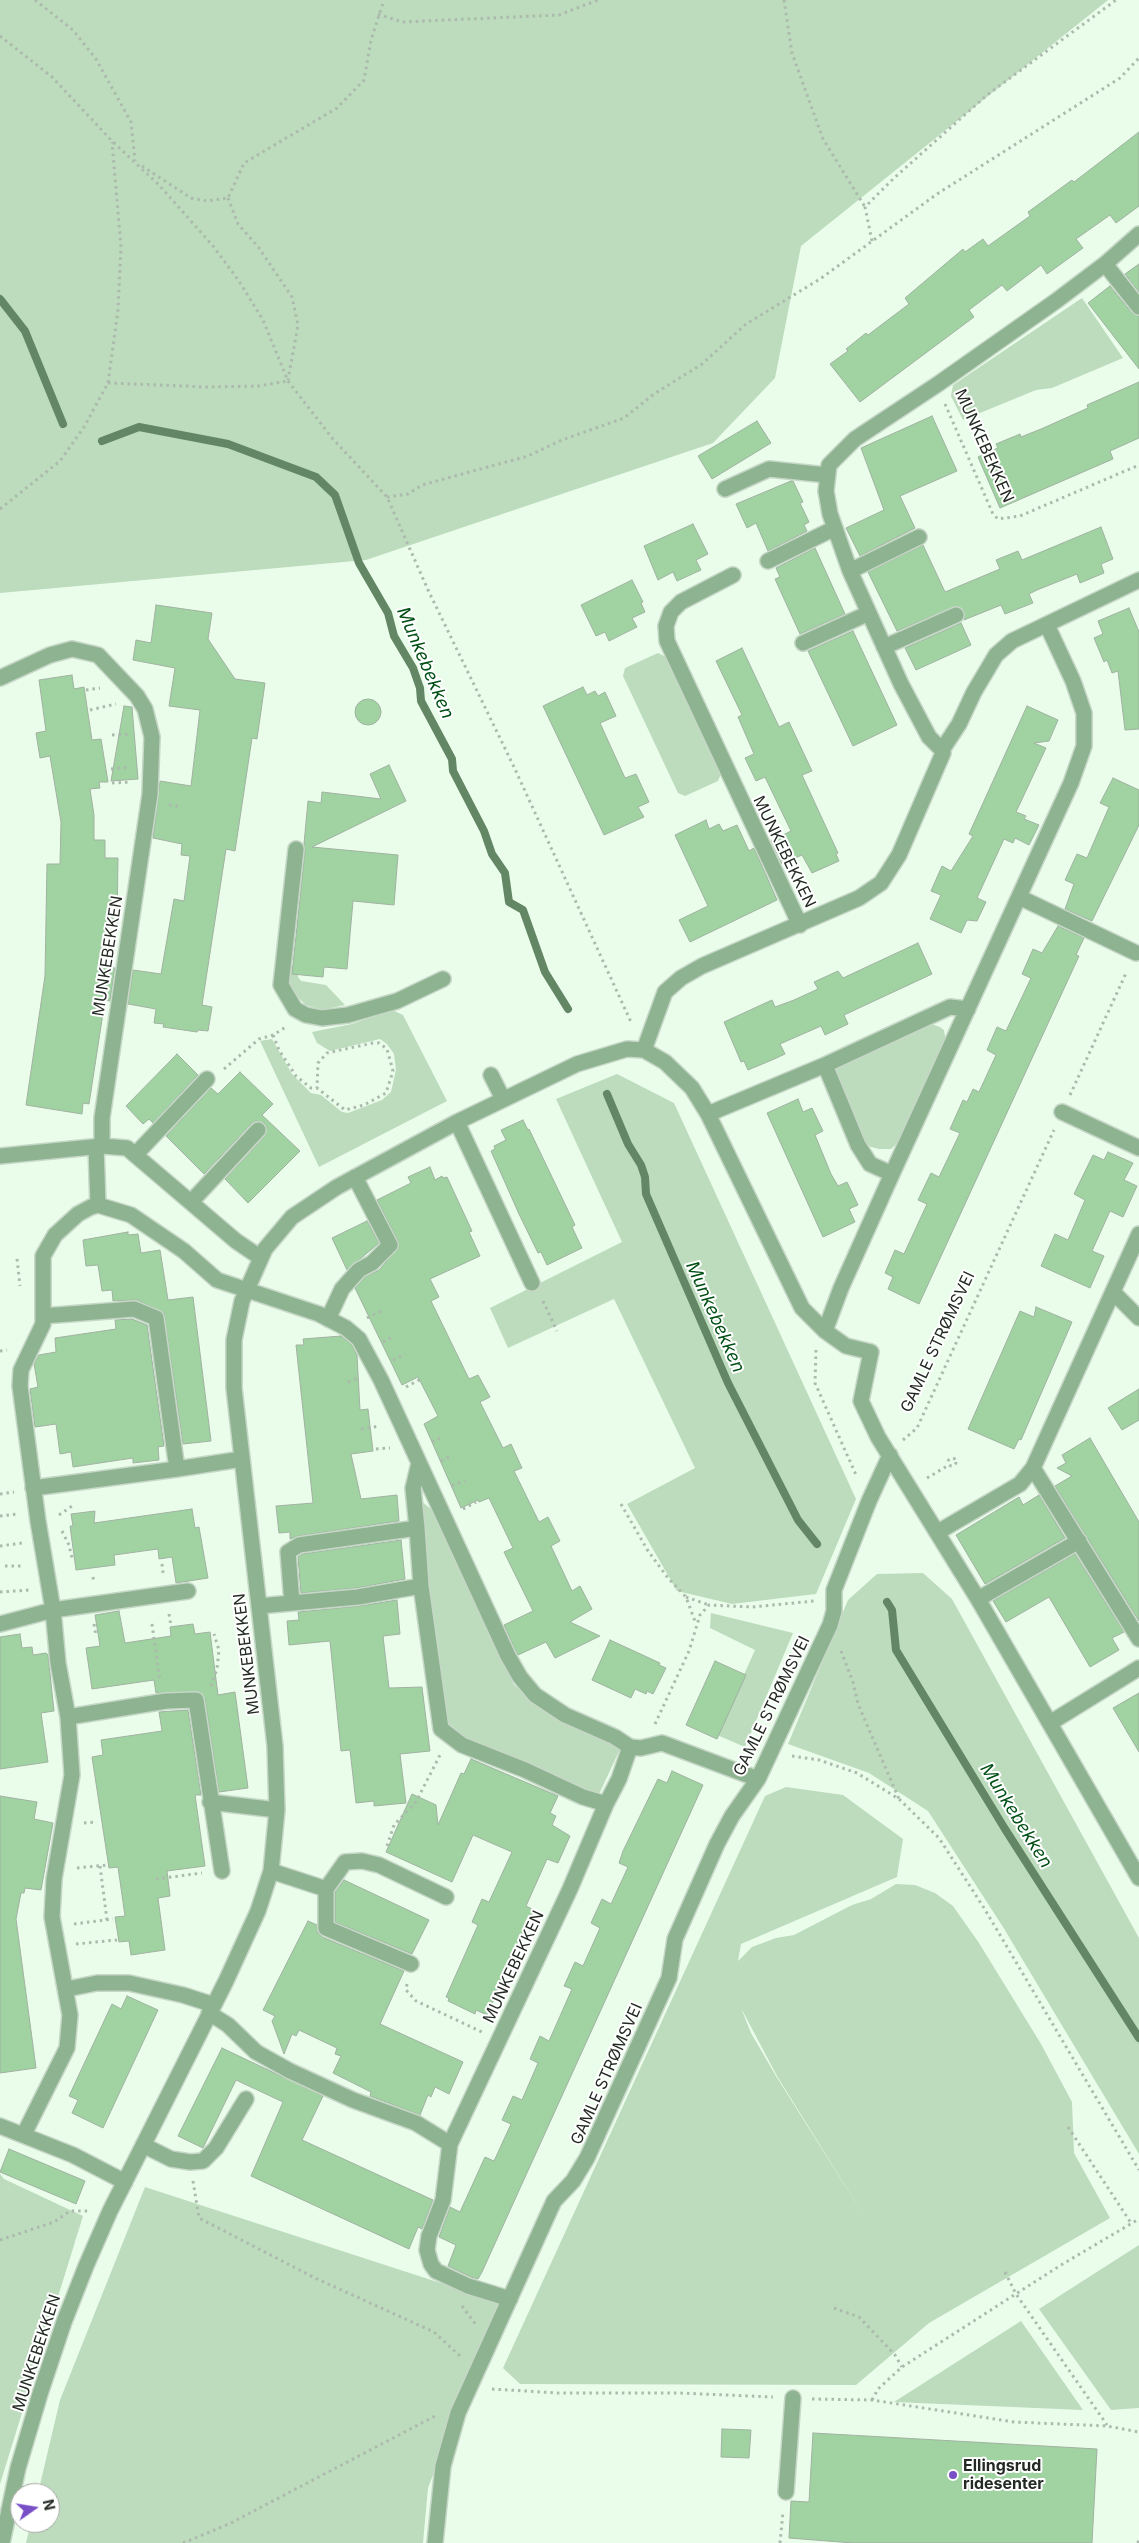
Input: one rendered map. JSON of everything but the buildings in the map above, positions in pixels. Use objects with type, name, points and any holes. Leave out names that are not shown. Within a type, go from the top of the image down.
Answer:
[{"type":"street","name":"MUNKEBEKKEN","points":[[942,750],[929,737],[884,647],[850,570],[835,528],[826,491],[829,465],[854,439],[938,384],[1105,264],[1139,234]]},
{"type":"street","points":[[1105,264],[1139,306]]},
{"type":"street","points":[[725,489],[769,469],[828,475]]},
{"type":"street","points":[[768,561],[835,528]]},
{"type":"street","points":[[850,570],[919,537]]},
{"type":"street","name":"MUNKEBEKKEN","points":[[733,575],[681,602],[671,612],[666,626],[666,641],[800,925]]},
{"type":"street","name":"MUNKEBEKKEN","points":[[2,2543],[18,2468],[64,2322],[110,2211],[212,2009],[258,1910],[271,1871],[277,1810],[274,1737],[234,1388],[234,1340],[246,1290],[265,1249],[292,1218],[355,1177],[457,1122],[577,1064],[627,1049],[644,1050],[665,992],[681,978],[702,966],[859,898],[881,883],[898,855],[943,753],[942,750],[959,724],[974,692],[996,655],[1012,641],[1139,580]]},
{"type":"street","points":[[804,643],[869,613]]},
{"type":"street","points":[[884,647],[956,615]]},
{"type":"street","points":[[825,1331],[841,1288],[892,1174],[1071,783],[1084,746],[1084,713],[1073,681],[1047,625]]},
{"type":"street","name":"MUNKEBEKKEN","points":[[0,678],[50,655],[72,649],[98,655],[137,696],[145,709],[152,737],[150,794],[102,1118],[99,1146],[98,1205]]},
{"type":"street","points":[[296,849],[281,985],[294,1009],[306,1015],[322,1018],[348,1015],[397,1001],[442,978]]},
{"type":"street","points":[[1018,897],[1136,953]]},
{"type":"street","points":[[708,1114],[824,1065],[950,1007],[968,1009]]},
{"type":"street","points":[[644,1050],[665,1062],[692,1088],[708,1114],[802,1308],[825,1331],[846,1346],[870,1352],[861,1401],[890,1455],[978,1599],[1137,1870]]},
{"type":"street","points":[[824,1065],[858,1145],[870,1164],[892,1174]]},
{"type":"street","points":[[491,1075],[503,1099]]},
{"type":"street","points":[[135,1155],[207,1078]]},
{"type":"street","points":[[1062,1112],[1139,1148]]},
{"type":"street","points":[[457,1122],[532,1283]]},
{"type":"street","points":[[191,1202],[258,1130]]},
{"type":"street","points":[[0,1156],[99,1146],[127,1148],[236,1241],[261,1258]]},
{"type":"street","points":[[328,1319],[342,1289],[359,1270],[372,1263],[390,1245],[355,1177]]},
{"type":"street","points":[[24,2134],[67,2048],[70,2015],[67,1989],[53,1927],[56,1871],[72,1775],[68,1717],[58,1663],[53,1610],[33,1488],[20,1386],[21,1370],[43,1324],[43,1256],[55,1235],[78,1214],[98,1205],[131,1215],[184,1252],[217,1280],[328,1319],[346,1328],[359,1339],[381,1380],[520,1677],[535,1695],[549,1706],[637,1747],[662,1743],[758,1779]]},
{"type":"street","points":[[938,1532],[1020,1484],[1033,1468],[1093,1334],[1114,1293],[1139,1234]]},
{"type":"street","points":[[1114,1293],[1139,1318]]},
{"type":"street","points":[[43,1316],[134,1309],[156,1318],[177,1469]]},
{"type":"street","name":"GAMLE STRØMSVEI","points":[[435,2543],[442,2466],[458,2414],[554,2201],[573,2181],[587,2158],[626,2077],[669,1978],[675,1939],[717,1844],[732,1816],[758,1779],[772,1753],[830,1625],[834,1611],[834,1590],[869,1501],[890,1455]]},
{"type":"street","points":[[33,1488],[242,1459]]},
{"type":"street","points":[[419,1463],[413,1488],[416,1528],[441,1729],[462,1745],[525,1770],[583,1797],[606,1804]]},
{"type":"street","points":[[1033,1468],[1139,1639]]},
{"type":"street","points":[[292,1603],[288,1552],[299,1545],[416,1528]]},
{"type":"street","points":[[978,1599],[1080,1541]]},
{"type":"street","points":[[259,1606],[358,1597],[422,1586]]},
{"type":"street","points":[[0,1624],[53,1610],[188,1591]]},
{"type":"street","points":[[1050,1723],[1139,1668]]},
{"type":"street","points":[[68,1717],[159,1702],[196,1700],[222,1871]]},
{"type":"street","name":"MUNKEBEKKEN","points":[[510,2299],[450,2280],[436,2272],[431,2264],[427,2250],[429,2236],[443,2200],[450,2144],[570,1890],[606,1804],[637,1747]]},
{"type":"street","points":[[210,1802],[277,1810]]},
{"type":"street","points":[[411,1964],[326,1928],[326,1889],[345,1862],[362,1861],[379,1865],[446,1897]]},
{"type":"street","points":[[271,1871],[326,1889]]},
{"type":"street","points":[[67,1989],[97,1983],[129,1982],[183,1995],[212,2009],[256,2052],[290,2071],[353,2100],[416,2124],[450,2144]]},
{"type":"street","points":[[143,2145],[171,2159],[190,2162],[206,2160],[216,2148],[246,2099]]},
{"type":"street","points":[[0,2126],[73,2155],[125,2182]]},
{"type":"street","points":[[786,2492],[793,2398]]},
{"type":"path","points":[[35,0],[73,30],[96,59],[131,122],[135,162]]},
{"type":"path","points":[[288,381],[298,325],[292,298],[259,248],[238,224],[228,198],[244,163],[337,108],[364,80],[378,14],[384,0]]},
{"type":"path","points":[[378,14],[402,22],[559,15],[598,0]]},
{"type":"path","points":[[784,0],[792,53],[823,139],[865,207],[872,241]]},
{"type":"path","points":[[865,207],[987,95],[1116,0]]},
{"type":"path","points":[[0,36],[52,77],[112,141],[159,185],[213,246],[239,281],[267,329],[288,381],[332,438],[387,497],[428,590],[514,767],[644,1050]]},
{"type":"path","points":[[387,497],[408,494],[422,485],[528,456],[562,440],[624,418],[654,394],[702,364],[746,324],[820,279],[938,194],[1120,78],[1139,58]]},
{"type":"path","points":[[0,509],[60,461],[84,428],[108,383],[118,310],[121,247],[112,141]]},
{"type":"path","points":[[135,162],[191,198],[207,201],[228,198]]},
{"type":"path","points":[[108,383],[218,387],[258,386],[288,381]]},
{"type":"path","name":"MUNKEBEKKEN","points":[[938,384],[988,501],[998,519],[1020,516],[1139,465]]},
{"type":"path","points":[[86,690],[104,688]]},
{"type":"path","points":[[90,710],[115,705]]},
{"type":"path","points":[[112,735],[131,734]]},
{"type":"path","points":[[111,769],[131,767]]},
{"type":"path","points":[[112,783],[133,782]]},
{"type":"path","name":"GAMLE STRØMSVEI","points":[[890,1455],[917,1428],[1136,953]]},
{"type":"path","points":[[207,1078],[219,1073],[259,1040],[273,1035],[306,1015]]},
{"type":"path","points":[[273,1035],[279,1050],[296,1076],[311,1088],[317,1088],[345,1110],[386,1093],[392,1077],[392,1063],[387,1049],[379,1043],[373,1043],[327,1053],[318,1063],[317,1088]]},
{"type":"path","points":[[17,1259],[20,1287]]},
{"type":"path","points":[[532,1283],[557,1331]]},
{"type":"path","points":[[825,1331],[815,1352],[815,1383],[869,1501]]},
{"type":"path","points":[[913,1490],[932,1473],[941,1471],[949,1465]]},
{"type":"path","points":[[0,1494],[15,1492]]},
{"type":"path","points":[[57,1516],[78,1502]]},
{"type":"path","points":[[621,1504],[648,1551],[668,1578],[686,1597],[697,1625]]},
{"type":"path","points":[[0,1516],[18,1514]]},
{"type":"path","points":[[58,1526],[69,1545],[72,1558]]},
{"type":"path","points":[[0,1546],[22,1543]]},
{"type":"path","points":[[5,1566],[25,1566]]},
{"type":"path","points":[[0,1592],[30,1590]]},
{"type":"path","points":[[686,1597],[709,1605],[752,1607],[833,1600]]},
{"type":"path","points":[[637,1747],[689,1651],[700,1615],[709,1605]]},
{"type":"path","points":[[152,1624],[160,1682],[159,1702]]},
{"type":"path","points":[[830,1625],[854,1682],[858,1704],[899,1799]]},
{"type":"path","points":[[196,1700],[212,1686],[217,1669],[219,1650],[214,1634]]},
{"type":"path","points":[[379,1865],[394,1825],[416,1802],[448,1736]]},
{"type":"path","points":[[772,1753],[818,1760],[857,1773],[899,1799],[919,1816],[948,1849],[1139,2170]]},
{"type":"path","points":[[56,1871],[107,1865]]},
{"type":"path","points":[[100,1866],[107,1920]]},
{"type":"path","points":[[156,1879],[222,1871]]},
{"type":"path","points":[[53,1927],[113,1919]]},
{"type":"path","points":[[56,1946],[117,1940]]},
{"type":"path","points":[[411,1964],[406,1990],[410,1997],[500,2040]]},
{"type":"path","points":[[1068,2127],[1131,2223]]},
{"type":"path","points":[[190,2162],[200,2218],[315,2278],[434,2332],[466,2362],[470,2387],[558,2393],[679,2393],[872,2400],[1014,2422],[1108,2426],[1139,2432]]},
{"type":"path","points":[[0,2240],[54,2222],[70,2211],[110,2211]]},
{"type":"path","points":[[872,2400],[878,2389],[902,2367],[1016,2294],[1139,2219]]},
{"type":"path","points":[[1005,2272],[1016,2294],[1108,2426]]},
{"type":"path","points":[[834,2308],[859,2317],[895,2355],[902,2367]]},
{"type":"path","points":[[183,2543],[229,2524],[434,2416],[458,2414]]},
{"type":"path","points":[[780,2543],[786,2492]]},
{"type":"path","points":[[1138,2543],[1139,2537]]},
{"type":"green space","points":[[0,0],[1108,0],[801,246],[775,378],[713,443],[366,560],[0,593]]},
{"type":"green space","points":[[1082,298],[1123,358],[1052,388],[1036,390],[963,420],[951,396],[953,385]]},
{"type":"green space","points":[[658,653],[666,657],[721,774],[718,781],[685,796],[678,793],[623,676],[625,668]]},
{"type":"green space","points":[[290,964],[298,968],[298,977],[301,981],[326,985],[345,1005],[321,1010],[306,1005],[291,991],[288,978]]},
{"type":"green space","points":[[392,1010],[403,1015],[447,1101],[319,1167],[260,1041],[272,1039],[292,1074],[311,1093],[321,1095],[342,1112],[348,1113],[382,1100],[391,1092],[396,1070],[394,1054],[387,1044],[380,1039],[330,1051],[317,1043],[312,1032],[352,1024]]},
{"type":"green space","points":[[928,1023],[944,1030],[946,1043],[901,1139],[891,1149],[871,1147],[863,1141],[834,1070],[839,1063]]},
{"type":"green space","points":[[617,1074],[674,1103],[856,1499],[816,1594],[732,1604],[677,1591],[627,1504],[695,1468],[614,1299],[508,1348],[490,1308],[622,1242],[556,1099]]},
{"type":"green space","points":[[420,1500],[432,1510],[514,1685],[548,1711],[621,1747],[594,1805],[447,1737],[416,1508]]},
{"type":"green space","points":[[923,1573],[952,1599],[1139,1938],[1139,2154],[1003,1927],[928,1811],[869,1773],[788,1744],[848,1600],[877,1574]]},
{"type":"green space","points":[[711,1613],[793,1633],[745,1747],[717,1735],[755,1650],[710,1628]]},
{"type":"green space","points":[[786,1787],[843,1795],[903,1839],[897,1877],[741,1944],[738,1961],[752,1947],[776,1938],[794,1935],[852,1905],[871,1899],[896,1884],[915,1885],[935,1893],[953,1906],[979,1943],[1041,2044],[1072,2102],[1074,2153],[1110,2218],[929,2323],[856,2385],[520,2384],[503,2368],[765,1796]],"holes":[[[741,2008],[777,2076],[869,2224],[776,2076],[751,2033]]]},
{"type":"green space","points":[[0,2174],[4,2179],[83,2216],[0,2484]]},
{"type":"green space","points":[[145,2187],[499,2302],[428,2488],[423,2543],[26,2543],[28,2533],[60,2533],[60,2483],[40,2483],[60,2400]]},
{"type":"green space","points":[[1139,2245],[1139,2408],[1111,2410],[1039,2309]]},
{"type":"green space","points":[[1021,2321],[1083,2410],[894,2402]]},
{"type":"waterway","name":"Munkebekken","points":[[0,299],[25,331],[63,424]]},
{"type":"waterway","name":"Munkebekken","points":[[102,441],[139,427],[228,444],[316,477],[335,495],[359,563],[388,613],[394,636],[413,668],[420,688],[421,701],[452,759],[453,771],[484,831],[492,854],[505,873],[509,902],[523,910],[545,972],[568,1009]]},
{"type":"waterway","name":"Munkebekken","points":[[607,1094],[628,1144],[641,1165],[645,1177],[646,1194],[728,1383],[798,1520],[817,1544]]},
{"type":"waterway","name":"Munkebekken","points":[[887,1602],[892,1610],[896,1650],[1005,1829],[1139,2038]]},
{"type":"place","name":"Ellingsrud ridesenter","points":[[953,2475]]}]
